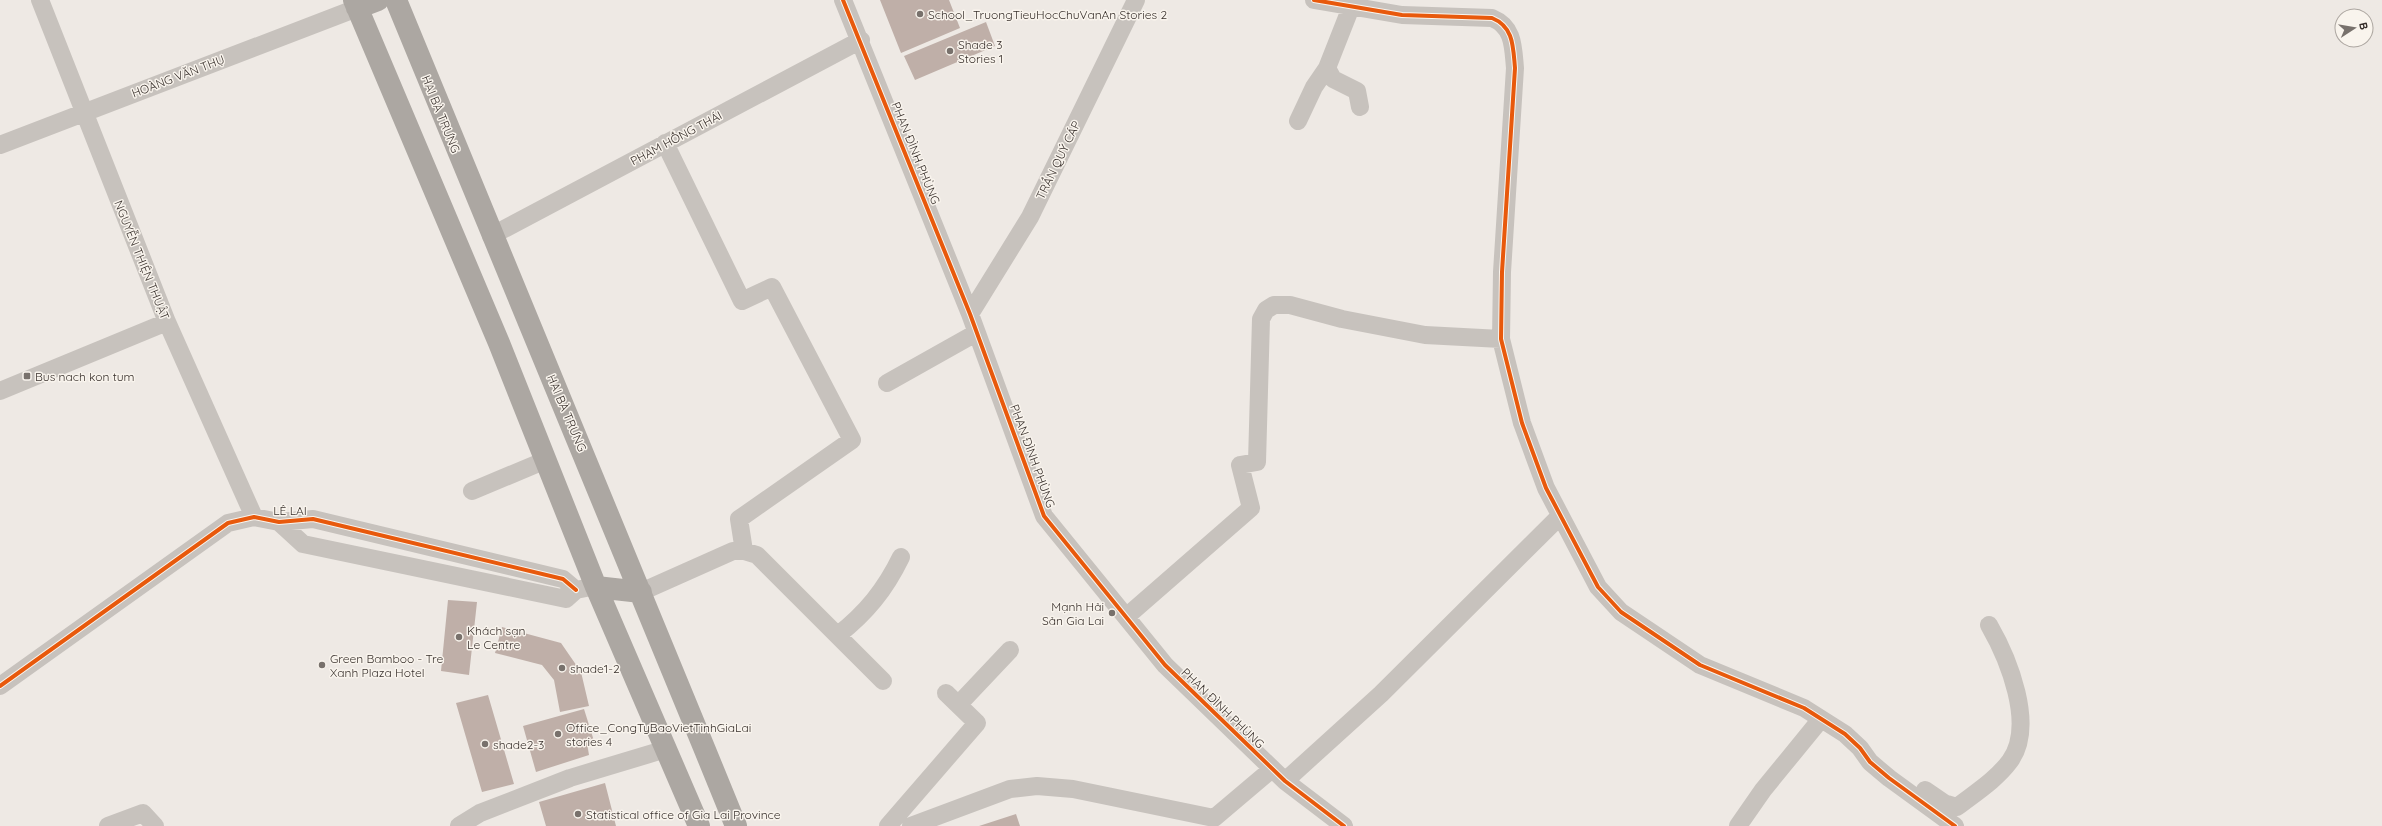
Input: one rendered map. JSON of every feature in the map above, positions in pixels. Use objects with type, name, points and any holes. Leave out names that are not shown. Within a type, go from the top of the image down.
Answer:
[{"type":"main road","points":[[378,0],[355,4],[496,335],[546,460],[586,589],[666,749],[699,826]]},
{"type":"main road","name":"HAI BÀ TRƯNG","points":[[396,0],[491,236],[536,337],[736,826]]},
{"type":"main road","points":[[586,589],[641,592]]},
{"type":"street","name":"NGUYỄN THIỆN THUẬT","points":[[40,0],[167,322],[254,517]]},
{"type":"street","name":"PHAN ĐÌNH PHÙNG","points":[[843,0],[861,40],[970,314],[1044,516],[1165,665],[1285,782],[1344,826]]},
{"type":"street","name":"TRẦN QUÝ CÁP","points":[[970,314],[1030,217],[1136,0]]},
{"type":"street","points":[[1314,0],[1351,7],[1403,8],[1492,18],[1500,21],[1510,34],[1515,68],[1502,272],[1501,339],[1522,423],[1546,488],[1598,587],[1621,612],[1700,666],[1804,708],[1845,734],[1860,748],[1870,762],[1889,778],[1955,826]]},
{"type":"street","name":"HOÀNG VĂN THỤ","points":[[0,145],[355,4]]},
{"type":"street","points":[[1298,121],[1314,87],[1327,68],[1351,7]]},
{"type":"street","name":"PHẠM HỒNG THÁI","points":[[491,236],[861,40]]},
{"type":"street","points":[[1327,68],[1333,79],[1357,91],[1360,106]]},
{"type":"street","points":[[665,143],[742,301],[772,287],[852,440],[739,519],[744,551]]},
{"type":"street","points":[[1126,617],[1251,508],[1240,465],[1257,462],[1261,319],[1266,310],[1274,305],[1290,305],[1342,319],[1426,335],[1501,339]]},
{"type":"street","points":[[0,391],[167,322]]},
{"type":"street","points":[[887,383],[976,333]]},
{"type":"street","points":[[472,490],[546,460]]},
{"type":"street","points":[[1285,782],[1381,694],[1560,516]]},
{"type":"street","name":"LÊ LAI","points":[[0,686],[228,523],[254,517],[279,522],[313,519],[563,579],[586,589]]},
{"type":"street","points":[[279,522],[303,544],[566,599],[586,589]]},
{"type":"street","points":[[641,592],[733,551],[744,551],[757,555],[884,681]]},
{"type":"street","points":[[838,635],[861,617],[876,601],[890,580],[901,557]]},
{"type":"street","points":[[1860,748],[1872,751],[1895,770],[1944,803],[1954,807],[1957,807],[1998,775],[2013,754],[2018,744],[2021,719],[2010,668],[1990,625]]},
{"type":"street","points":[[888,826],[978,723],[952,699],[1010,650]]},
{"type":"street","points":[[1739,826],[1763,790],[1821,719]]},
{"type":"street","points":[[459,826],[480,813],[570,778],[666,749]]},
{"type":"street","points":[[911,826],[1010,789],[1037,786],[1073,789],[1214,818],[1272,769]]},
{"type":"street","points":[[108,826],[143,813],[155,826]]},
{"type":"building","name":"School_TruongTieuHocChuVanAn Stories 2","points":[[880,0],[949,0],[960,28],[901,53]]},
{"type":"building","name":"Shade 3 Stories 1","points":[[986,22],[995,46],[915,80],[904,56]]},
{"type":"building","name":"Khách sạn Le Centre","points":[[448,600],[477,602],[469,675],[441,671]]},
{"type":"building","name":"shade1-2","points":[[502,627],[561,643],[581,672],[589,706],[560,712],[554,680],[542,665],[495,653]]},
{"type":"building","name":"shade2-3","points":[[488,695],[514,784],[482,792],[456,703]]},
{"type":"building","name":"Office_CongTyBaoVietTinhGiaLai stories 4","points":[[584,709],[594,741],[587,743],[589,755],[536,772],[523,726]]},
{"type":"building","name":"Statistical office of Gia Lai Province","points":[[605,783],[616,826],[546,826],[539,802]]},
{"type":"building","points":[[1016,814],[1020,826],[979,826]]},
{"type":"cycle path","points":[[843,0],[970,314],[1044,516],[1165,665],[1285,781],[1344,826]]},
{"type":"cycle path","points":[[1314,0],[1402,15],[1492,18],[1505,27],[1511,38],[1515,68],[1502,272],[1501,339],[1522,423],[1546,488],[1598,587],[1621,612],[1700,665],[1804,708],[1845,734],[1860,748],[1870,762],[1889,778],[1955,826]]},
{"type":"cycle path","points":[[0,686],[228,523],[254,517],[279,522],[313,519],[563,579],[576,590]]},
{"type":"place","name":"School_TruongTieuHocChuVanAn Stories 2","points":[[920,14]]},
{"type":"place","name":"Shade 3 Stories 1","points":[[950,51]]},
{"type":"place","name":"Bus nach kon tum","points":[[27,376]]},
{"type":"place","name":"Mạnh Hải Sản Gia Lai","points":[[1112,613]]},
{"type":"place","name":"Khách sạn Le Centre","points":[[459,637]]},
{"type":"place","name":"Green Bamboo - Tre Xanh Plaza Hotel","points":[[322,665]]},
{"type":"place","name":"shade1-2","points":[[562,668]]},
{"type":"place","name":"Office_CongTyBaoVietTinhGiaLai stories 4","points":[[558,734]]},
{"type":"place","name":"shade2-3","points":[[485,744]]},
{"type":"place","name":"Statistical office of Gia Lai Province","points":[[578,814]]}]
